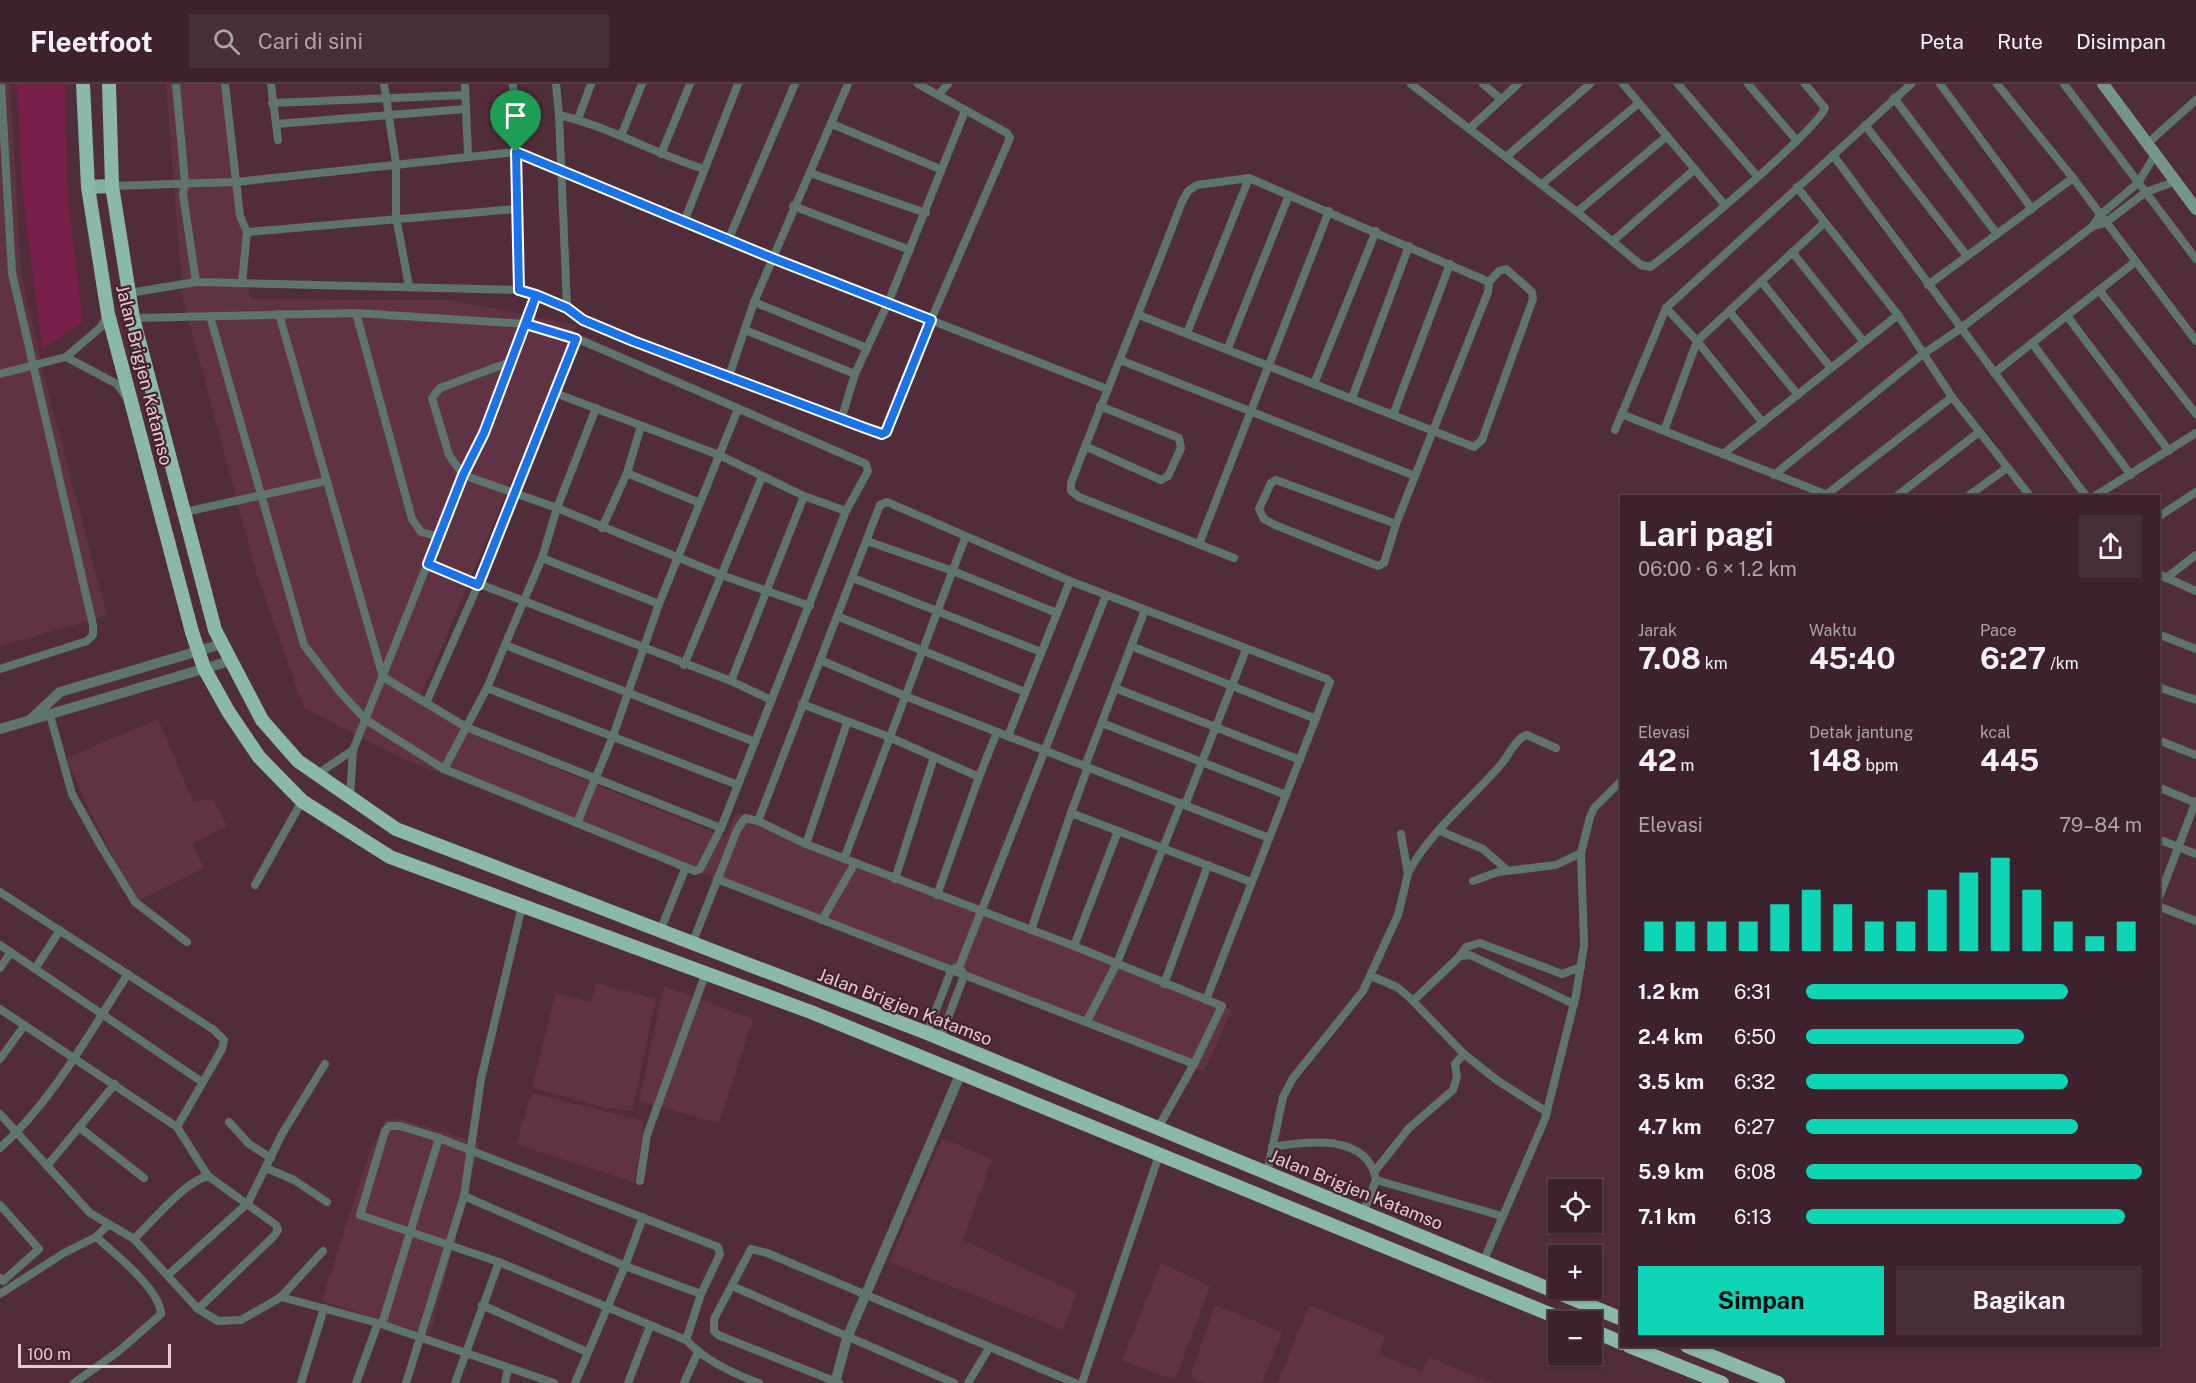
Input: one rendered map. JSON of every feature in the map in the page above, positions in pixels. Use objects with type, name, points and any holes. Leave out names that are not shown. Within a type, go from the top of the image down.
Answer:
[{"type":"highway","name":"Jalan Brigjen Katamso","points":[[83,84],[88,187],[108,314],[130,403],[204,668],[228,711],[259,757],[302,801],[390,857],[705,975],[811,1012],[960,1075],[1548,1313]]},
{"type":"highway","name":"Jalan Brigjen Katamso","points":[[109,84],[112,186],[133,318],[215,630],[262,720],[298,760],[316,775],[396,830],[933,1036],[1620,1318]]},
{"type":"highway","points":[[1602,1334],[1620,1341]]},
{"type":"highway","points":[[1632,1347],[1722,1383]]},
{"type":"highway","points":[[1689,1347],[1778,1383]]},
{"type":"main road","points":[[2103,84],[2148,143],[2174,182],[2194,202]]},
{"type":"main road","points":[[88,187],[112,186]]},
{"type":"street","points":[[0,669],[87,641],[93,635],[93,625],[35,365],[12,273],[1,84]]},
{"type":"street","points":[[176,84],[183,194],[196,282]]},
{"type":"street","points":[[225,84],[240,216],[247,232],[242,283]]},
{"type":"street","points":[[271,84],[278,140]]},
{"type":"street","points":[[384,84],[396,163],[396,217],[409,286]]},
{"type":"street","points":[[465,84],[468,155]]},
{"type":"street","points":[[513,84],[519,290]]},
{"type":"street","points":[[556,84],[567,308]]},
{"type":"street","points":[[578,120],[591,84]]},
{"type":"street","points":[[621,136],[642,84]]},
{"type":"street","points":[[661,154],[690,84]]},
{"type":"street","points":[[684,222],[738,84]]},
{"type":"street","points":[[729,238],[795,84]]},
{"type":"street","points":[[729,376],[754,302],[848,84]]},
{"type":"street","points":[[129,293],[196,282],[519,290],[567,308],[583,320],[633,341],[882,434],[886,432],[931,320],[1010,140],[1008,133],[918,84]]},
{"type":"street","points":[[938,95],[948,84]]},
{"type":"street","points":[[1411,84],[1542,184],[1641,265],[1650,267],[1797,141],[1825,108],[1805,84]]},
{"type":"street","points":[[1483,84],[1500,99]]},
{"type":"street","points":[[1469,129],[1518,84]]},
{"type":"street","points":[[1506,157],[1590,84]]},
{"type":"street","points":[[1623,84],[1724,204]]},
{"type":"street","points":[[1678,84],[1757,176]]},
{"type":"street","points":[[1748,84],[1797,141]]},
{"type":"street","points":[[1615,430],[1666,308],[1911,84]]},
{"type":"street","points":[[1940,84],[2032,209]]},
{"type":"street","points":[[1997,84],[2073,178],[2196,341]]},
{"type":"street","points":[[2064,84],[2196,259]]},
{"type":"street","points":[[272,103],[465,95]]},
{"type":"street","points":[[1894,98],[1997,234]]},
{"type":"street","points":[[2148,143],[2196,100]]},
{"type":"street","points":[[1542,184],[1639,103]]},
{"type":"street","points":[[276,124],[466,109]]},
{"type":"street","points":[[841,420],[855,374],[926,213],[940,170],[965,111]]},
{"type":"street","points":[[559,115],[621,136],[661,154],[704,169]]},
{"type":"street","points":[[832,124],[940,170]]},
{"type":"street","points":[[1865,125],[1967,256]]},
{"type":"street","points":[[1577,212],[1667,136]]},
{"type":"street","points":[[112,186],[236,182],[468,155],[516,152],[684,222],[729,238],[772,258],[1107,389]]},
{"type":"street","points":[[1833,155],[2085,495]]},
{"type":"street","points":[[2102,219],[2138,183],[2155,155]]},
{"type":"street","points":[[1613,241],[1695,169]]},
{"type":"street","points":[[810,173],[926,213]]},
{"type":"street","points":[[1188,333],[1249,178]]},
{"type":"street","points":[[1234,558],[1079,497],[1071,491],[1100,406],[1188,191],[1197,185],[1249,178],[1329,210],[1489,282]]},
{"type":"street","points":[[1928,285],[2073,178]]},
{"type":"street","points":[[1774,475],[1923,354],[1960,329],[2102,219],[2146,192],[2174,182]]},
{"type":"street","points":[[1797,187],[1898,315],[1952,397],[2029,495]]},
{"type":"street","points":[[1228,348],[1289,195]]},
{"type":"street","points":[[794,206],[910,250]]},
{"type":"street","points":[[247,232],[396,217],[517,209]]},
{"type":"street","points":[[1199,544],[1329,210]]},
{"type":"street","points":[[1664,431],[1697,341],[1824,222]]},
{"type":"street","points":[[1314,384],[1376,231]]},
{"type":"street","points":[[1352,398],[1409,246]]},
{"type":"street","points":[[1792,252],[1864,342]]},
{"type":"street","points":[[1994,373],[2135,262]]},
{"type":"street","points":[[1393,415],[1450,264]]},
{"type":"street","points":[[1139,315],[1228,348],[1314,384],[1352,398],[1434,432],[1474,447],[1482,440],[1533,299],[1532,292],[1506,269],[1499,271],[1489,282],[1488,292],[1434,432],[1396,524],[1384,563],[1378,566],[1275,525],[1264,519],[1259,509],[1271,483],[1276,480],[1396,524]]},
{"type":"street","points":[[1761,281],[1831,369]]},
{"type":"street","points":[[2099,290],[2196,414]]},
{"type":"street","points":[[350,798],[353,750],[463,475],[484,433],[513,361],[536,295]]},
{"type":"street","points":[[754,302],[867,348]]},
{"type":"street","points":[[1666,308],[1697,341],[1763,423]]},
{"type":"street","points":[[1729,311],[1798,395]]},
{"type":"street","points":[[133,318],[279,314],[356,313],[526,324],[576,339],[866,464],[868,471],[846,511],[810,606],[704,866],[695,871],[444,769],[366,720],[341,693],[304,645],[259,496],[210,316]]},
{"type":"street","points":[[356,313],[412,519],[421,532],[440,537]]},
{"type":"street","points":[[0,374],[66,357],[101,327],[108,314]]},
{"type":"street","points":[[279,314],[382,677],[427,701],[466,726],[595,780],[721,828]]},
{"type":"street","points":[[1723,454],[1898,315]]},
{"type":"street","points":[[2067,316],[2169,451]]},
{"type":"street","points":[[745,330],[855,374]]},
{"type":"street","points":[[427,701],[478,585],[576,339]]},
{"type":"street","points":[[2032,343],[2131,475]]},
{"type":"street","points":[[66,357],[117,384],[130,403]]},
{"type":"street","points":[[1120,360],[1415,476]]},
{"type":"street","points":[[513,361],[440,388],[432,398],[449,455],[463,475],[557,508],[765,592],[810,606]]},
{"type":"street","points":[[555,393],[719,455],[804,496],[846,511]]},
{"type":"street","points":[[1829,495],[1952,397]]},
{"type":"street","points":[[1085,446],[1161,480],[1168,476],[1181,448],[1179,438],[1100,406]]},
{"type":"street","points":[[444,769],[487,688],[506,645],[542,558],[557,508],[596,408]]},
{"type":"street","points":[[577,823],[613,736],[659,604],[738,409]]},
{"type":"street","points":[[1621,414],[1825,495]]},
{"type":"street","points":[[602,528],[627,473],[642,426]]},
{"type":"street","points":[[1898,495],[1979,432]]},
{"type":"street","points":[[2097,495],[2196,433]]},
{"type":"street","points":[[1969,495],[2007,468]]},
{"type":"street","points":[[627,473],[700,503]]},
{"type":"street","points":[[684,665],[762,477]]},
{"type":"street","points":[[185,512],[326,481]]},
{"type":"street","points":[[2160,517],[2196,492]]},
{"type":"street","points":[[731,681],[804,496]]},
{"type":"street","points":[[758,820],[880,505],[887,502],[965,538],[1070,581],[1330,682],[1206,1000]]},
{"type":"street","points":[[844,859],[965,538]]},
{"type":"street","points":[[867,541],[953,571],[1057,613]]},
{"type":"street","points":[[2162,576],[2196,555]]},
{"type":"street","points":[[542,558],[659,604]]},
{"type":"street","points":[[428,564],[684,665],[731,681],[771,700]]},
{"type":"street","points":[[2162,576],[2196,591]]},
{"type":"street","points":[[853,578],[1041,652]]},
{"type":"street","points":[[1008,736],[1070,581]]},
{"type":"street","points":[[933,1036],[951,971],[960,965],[1106,595]]},
{"type":"street","points":[[1031,930],[1101,723],[1145,610]]},
{"type":"street","points":[[837,616],[1025,692]]},
{"type":"street","points":[[2160,635],[2196,649]]},
{"type":"street","points":[[28,721],[60,693],[222,644]]},
{"type":"street","points":[[506,645],[755,742]]},
{"type":"street","points":[[1131,646],[1316,719]]},
{"type":"street","points":[[1087,1021],[1117,963],[1162,847],[1202,763],[1246,650]]},
{"type":"street","points":[[820,660],[905,696],[1269,838]]},
{"type":"street","points":[[0,729],[230,661]]},
{"type":"street","points":[[487,688],[738,785]]},
{"type":"street","points":[[1115,688],[1300,760]]},
{"type":"street","points":[[2160,688],[2196,700]]},
{"type":"street","points":[[802,704],[847,723],[889,737],[979,777]]},
{"type":"street","points":[[50,715],[72,794],[102,848],[135,902],[187,942]]},
{"type":"street","points":[[806,844],[847,723]]},
{"type":"street","points":[[1101,723],[1286,795]]},
{"type":"street","points":[[937,896],[979,777],[998,732]]},
{"type":"street","points":[[1267,1173],[1282,1097],[1293,1078],[1363,991],[1398,915],[1408,874],[1421,850],[1524,735],[1556,748]]},
{"type":"street","points":[[2160,741],[2196,755]]},
{"type":"street","points":[[316,775],[353,750]]},
{"type":"street","points":[[894,879],[934,757]]},
{"type":"street","points":[[1483,1262],[1547,1112],[1574,1004],[1584,945],[1581,853],[1594,808],[1620,782]]},
{"type":"street","points":[[2160,788],[2196,802],[2160,895]]},
{"type":"street","points":[[255,885],[302,801]]},
{"type":"street","points":[[1071,813],[1251,882]]},
{"type":"street","points":[[693,944],[717,879],[741,822],[745,818],[758,820],[806,844],[937,896],[1074,945],[1222,1008],[1158,1128]]},
{"type":"street","points":[[1074,945],[1118,831]]},
{"type":"street","points":[[1440,831],[1483,849],[1507,870]]},
{"type":"street","points":[[1401,834],[1408,874]]},
{"type":"street","points":[[2160,840],[2196,854]]},
{"type":"street","points":[[1473,881],[1507,870],[1556,866],[1581,853]]},
{"type":"street","points":[[822,920],[855,863]]},
{"type":"street","points":[[1164,984],[1208,866]]},
{"type":"street","points":[[660,931],[686,867]]},
{"type":"street","points":[[717,879],[1194,1064]]},
{"type":"street","points":[[0,892],[214,1030],[224,1040],[222,1049],[177,1127]]},
{"type":"street","points":[[405,1383],[464,1196],[481,1080],[522,906]]},
{"type":"street","points":[[2160,907],[2196,921]]},
{"type":"street","points":[[35,969],[60,930]]},
{"type":"street","points":[[1413,1001],[1460,956],[1466,947],[1480,943],[1562,974],[1581,967]]},
{"type":"street","points":[[0,945],[202,1082]]},
{"type":"street","points":[[0,968],[11,952]]},
{"type":"street","points":[[1460,956],[1470,955],[1574,1004]]},
{"type":"street","points":[[933,1036],[964,976],[960,965]]},
{"type":"street","points":[[0,1148],[17,1133],[75,1057],[128,974]]},
{"type":"street","points":[[640,1181],[647,1135],[705,975]]},
{"type":"street","points":[[1371,976],[1397,987],[1464,1054],[1498,1081],[1547,1112]]},
{"type":"street","points":[[0,1009],[177,1127],[208,1176],[271,1219],[278,1230],[198,1309]]},
{"type":"street","points":[[0,1059],[24,1026]]},
{"type":"street","points":[[1363,1213],[1375,1175],[1409,1128],[1453,1090],[1456,1083],[1455,1064],[1464,1054]]},
{"type":"street","points":[[168,1275],[248,1203],[325,1064]]},
{"type":"street","points":[[960,1075],[866,1295],[847,1338],[836,1382],[718,1335],[714,1331],[714,1319],[747,1253],[756,1249],[866,1295],[989,1348],[1075,1383]]},
{"type":"street","points":[[47,1166],[115,1084]]},
{"type":"street","points":[[0,1113],[90,1213],[134,1239],[198,1309],[218,1321],[241,1320],[281,1297],[323,1251]]},
{"type":"street","points":[[229,1122],[249,1144],[271,1158]]},
{"type":"street","points":[[686,1340],[701,1294],[720,1250],[643,1217],[439,1138],[400,1126],[389,1126],[360,1215],[499,1262],[686,1340],[734,1379],[759,1383]]},
{"type":"street","points":[[79,1127],[144,1178]]},
{"type":"street","points":[[356,1383],[380,1323],[411,1232],[439,1138]]},
{"type":"street","points":[[1272,1147],[1301,1142],[1338,1144],[1352,1148],[1366,1157],[1375,1175],[1502,1216]]},
{"type":"street","points":[[1082,1383],[1159,1155]]},
{"type":"street","points":[[266,1168],[294,1180],[327,1202]]},
{"type":"street","points":[[134,1239],[188,1187],[208,1176]]},
{"type":"street","points":[[464,1196],[625,1266],[701,1294]]},
{"type":"street","points":[[0,1205],[39,1249],[3,1281],[0,1278]]},
{"type":"street","points":[[575,1383],[625,1266],[643,1217]]},
{"type":"street","points":[[0,1294],[63,1253],[96,1237],[109,1224]]},
{"type":"street","points":[[74,1383],[119,1351],[161,1314],[160,1305],[134,1272],[96,1237]]},
{"type":"street","points":[[455,1383],[464,1352],[499,1262]]},
{"type":"street","points":[[732,1286],[954,1383]]},
{"type":"street","points":[[281,1297],[380,1323],[508,1370],[554,1383]]},
{"type":"street","points":[[482,1305],[587,1352]]},
{"type":"street","points":[[302,1383],[324,1308]]},
{"type":"street","points":[[628,1383],[650,1326]]},
{"type":"street","points":[[968,1383],[989,1348]]},
{"type":"street","points":[[684,1383],[698,1352]]},
{"type":"street","points":[[505,1383],[508,1370]]},
{"type":"shaded area","points":[[0,84],[10,84],[21,273],[47,387],[107,616],[0,646]]},
{"type":"shaded area","points":[[17,84],[65,84],[68,198],[83,321],[42,349],[22,189]]},
{"type":"shaded area","points":[[166,84],[227,84],[250,299],[450,300],[577,325],[418,703],[474,735],[725,837],[737,813],[1232,1010],[1204,1072],[708,875],[403,759],[304,708],[257,575],[183,299]]},
{"type":"shaded area","points":[[158,719],[193,801],[213,799],[227,826],[192,844],[204,868],[136,902],[66,758]]},
{"type":"shaded area","points":[[596,983],[656,999],[632,1111],[607,1108],[532,1088],[556,993],[591,1002]]},
{"type":"shaded area","points":[[664,986],[753,1019],[719,1123],[639,1101]]},
{"type":"shaded area","points":[[532,1093],[644,1121],[635,1183],[516,1144]]},
{"type":"shaded area","points":[[400,1119],[480,1143],[430,1335],[322,1301],[369,1154],[386,1120]]},
{"type":"shaded area","points":[[942,1138],[992,1159],[963,1240],[1077,1293],[1063,1330],[889,1262]]},
{"type":"shaded area","points":[[1161,1263],[1210,1286],[1175,1380],[1122,1361]]},
{"type":"shaded area","points":[[1215,1305],[1282,1332],[1262,1383],[1203,1383],[1190,1377]]},
{"type":"shaded area","points":[[1309,1305],[1385,1336],[1379,1354],[1422,1372],[1429,1357],[1492,1383],[1278,1383]]},
{"type":"route","points":[[516,152],[519,290],[536,295],[513,361],[484,433],[463,475],[428,564],[478,585],[576,339],[526,324],[536,295],[567,308],[583,320],[676,358],[841,420],[882,434],[886,432],[931,320],[772,258],[729,238],[684,222],[516,152]]}]
